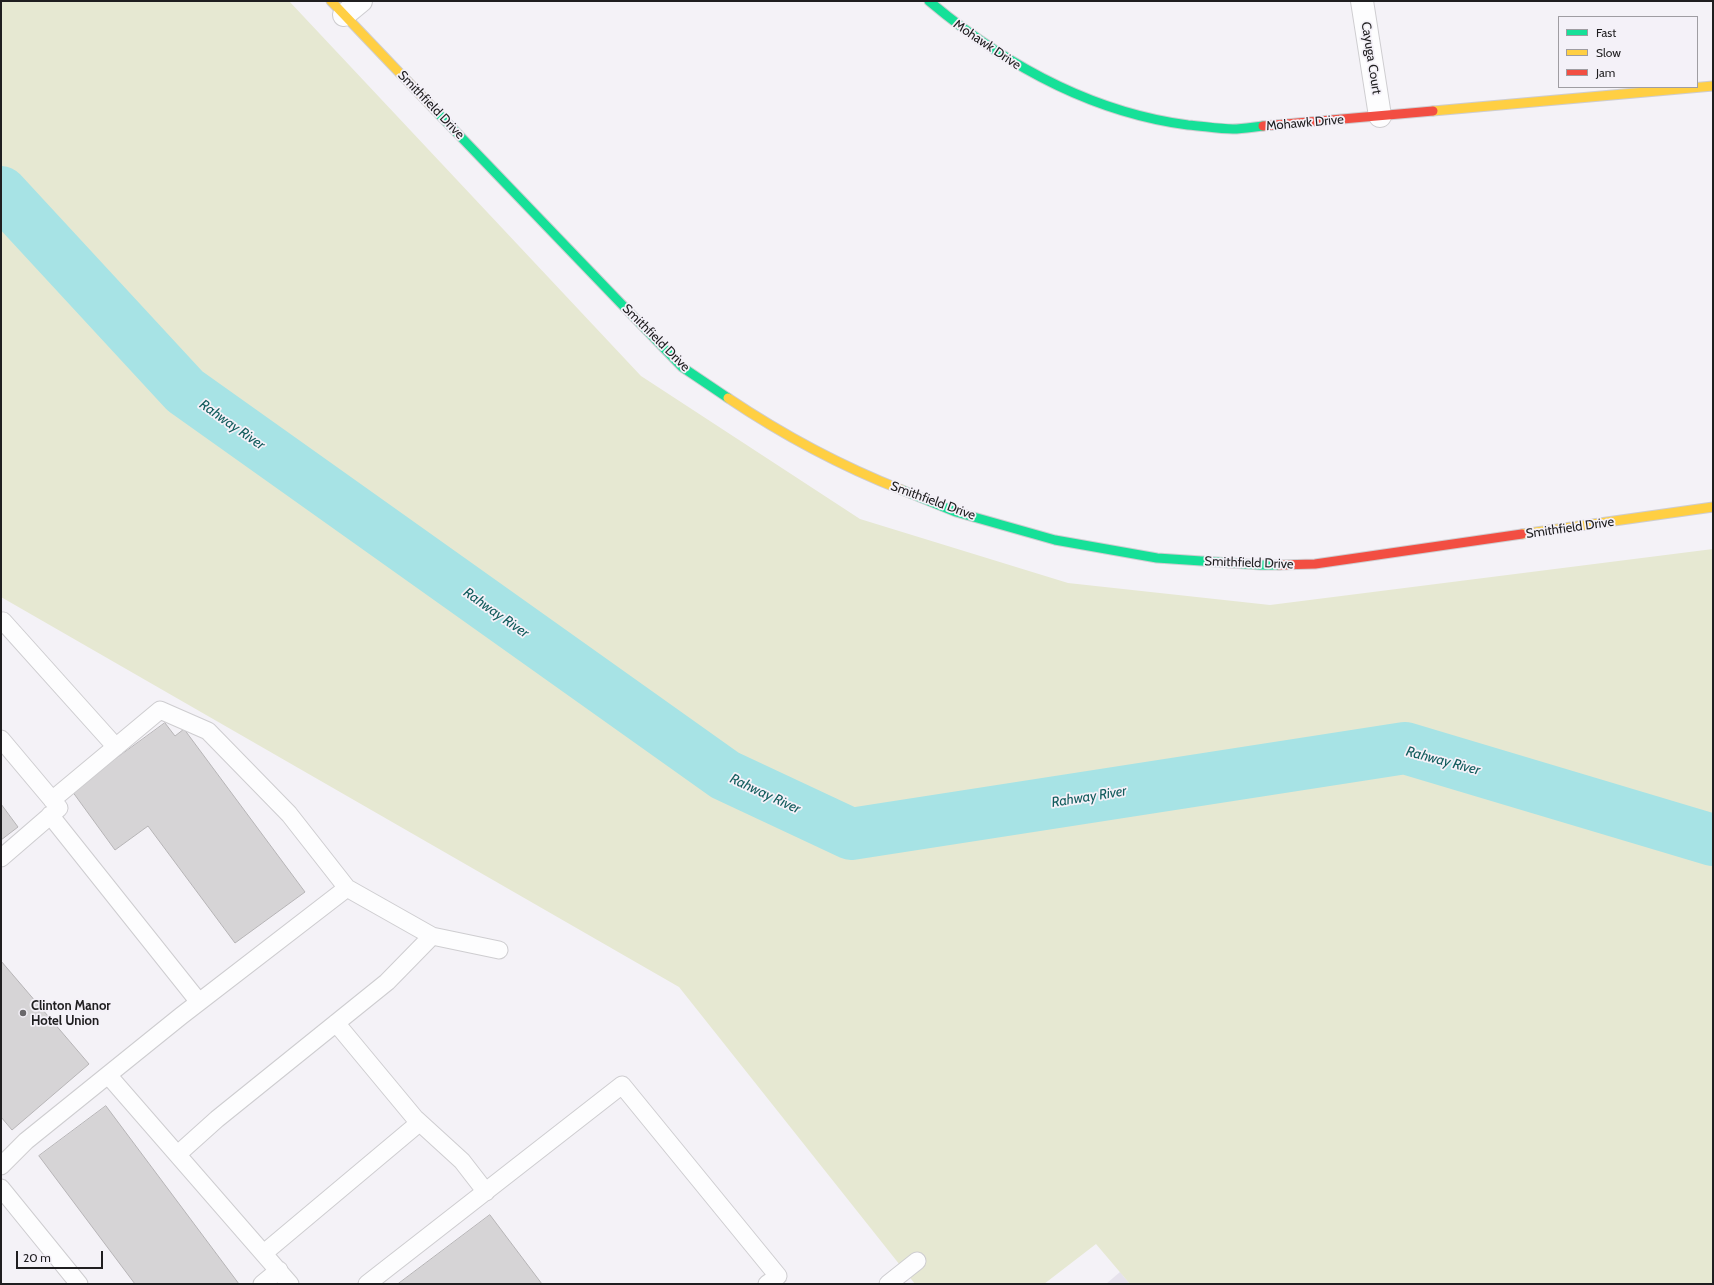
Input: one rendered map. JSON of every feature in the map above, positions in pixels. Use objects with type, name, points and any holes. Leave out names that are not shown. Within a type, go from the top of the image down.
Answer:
[{"type":"street","points":[[338,8],[361,1]]},
{"type":"street","name":"Mohawk Drive","points":[[929,1],[950,20],[1032,75],[1079,96],[1130,114],[1181,124],[1232,129],[1691,88]]},
{"type":"street","name":"Cayuga Court","points":[[1362,1],[1380,116]]},
{"type":"street","name":"Smithfield Drive","points":[[338,8],[682,367],[768,425],[860,473],[956,512],[1055,540],[1157,558],[1261,565],[1315,564],[1713,507]]},
{"type":"street","name":"Mohawk Drive","points":[[1698,87],[1713,86]]},
{"type":"lane","points":[[1,622],[3,621],[116,747]]},
{"type":"lane","points":[[1,858],[51,807],[116,747],[160,710],[208,730],[289,814],[346,888],[432,936],[498,950]]},
{"type":"lane","points":[[1,739],[199,1002]]},
{"type":"lane","points":[[1,1166],[26,1141],[199,1002],[346,888]]},
{"type":"lane","points":[[178,1154],[217,1119],[387,982],[432,936]]},
{"type":"lane","points":[[336,1023],[416,1119],[462,1161],[486,1192]]},
{"type":"lane","points":[[108,1075],[290,1284]]},
{"type":"lane","points":[[368,1284],[622,1085],[778,1276],[767,1284]]},
{"type":"lane","points":[[264,1253],[419,1123],[416,1119]]},
{"type":"lane","points":[[1,1188],[79,1284]]},
{"type":"lane","points":[[888,1284],[917,1261]]},
{"type":"lane","points":[[262,1284],[279,1270]]},
{"type":"shaded area","points":[[1120,1272],[1130,1284],[1106,1284]]},
{"type":"green space","points":[[1,1],[289,1],[641,376],[860,519],[1068,583],[1270,605],[1713,549],[1713,1284],[1130,1284],[1096,1244],[1044,1284],[915,1284],[679,987],[1,597]]},
{"type":"building","points":[[165,723],[175,736],[184,729],[305,892],[235,943],[148,826],[115,850],[72,791]]},
{"type":"building","points":[[1,804],[18,827],[1,840]]},
{"type":"building","name":"Clinton Manor Hotel Union","points":[[1,961],[89,1064],[12,1130],[1,1117]]},
{"type":"building","points":[[106,1106],[239,1284],[135,1284],[39,1156]]},
{"type":"building","points":[[490,1215],[542,1284],[398,1284]]},
{"type":"waterway","name":"Rahway River","points":[[1,192],[185,391],[725,775],[851,834],[1405,748],[1713,840]]},
{"type":"traffic: fast","points":[[929,1],[987,45],[1050,82],[1082,97],[1116,109],[1152,119],[1188,125],[1222,129],[1263,126]]},
{"type":"traffic: fast","points":[[435,110],[682,367],[728,398]]},
{"type":"traffic: fast","points":[[902,490],[956,512],[1055,540],[1157,558],[1279,565]]},
{"type":"traffic: slow","points":[[331,1],[435,110]]},
{"type":"traffic: slow","points":[[1698,87],[1713,86]]},
{"type":"traffic: slow","points":[[1433,111],[1691,88]]},
{"type":"traffic: slow","points":[[728,398],[770,425],[813,449],[857,471],[902,490]]},
{"type":"traffic: slow","points":[[1522,534],[1713,507]]},
{"type":"traffic: jam","points":[[1263,126],[1433,111]]},
{"type":"traffic: jam","points":[[1279,565],[1315,564],[1522,534]]},
{"type":"place","name":"Clinton Manor Hotel Union","points":[[23,1013]]}]
